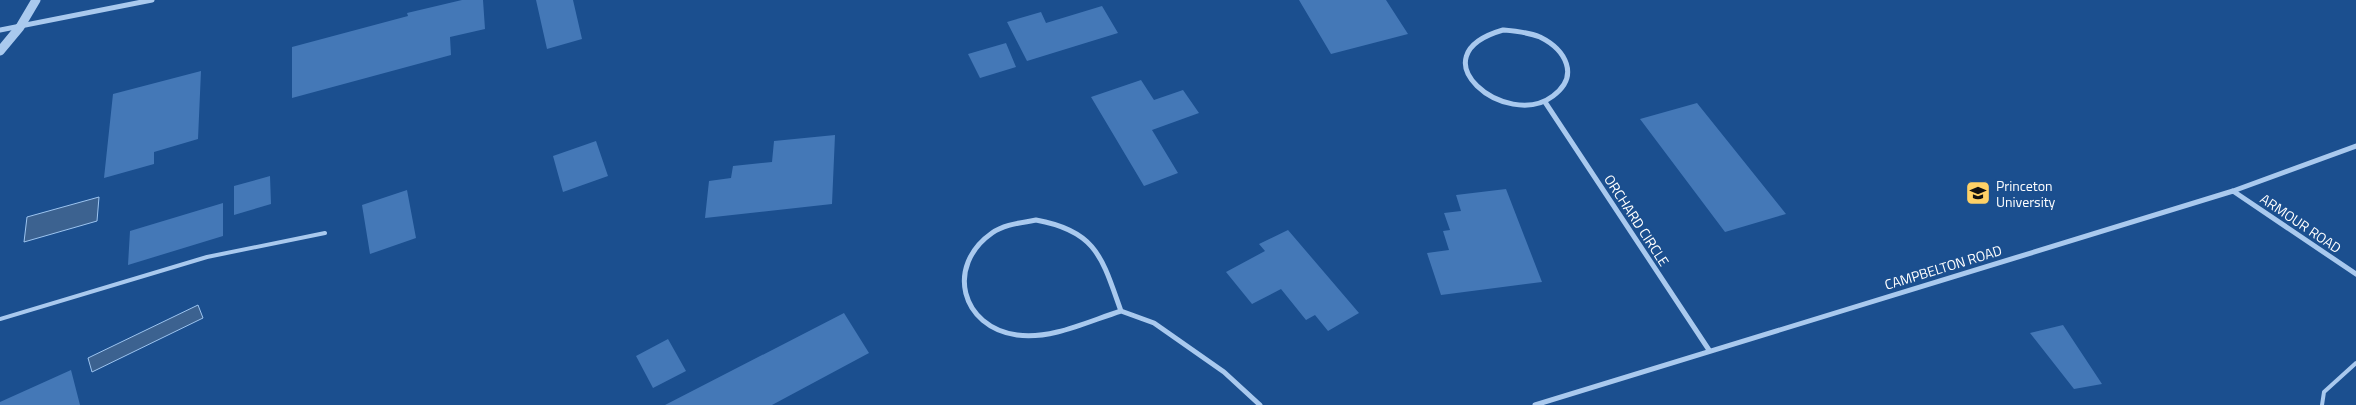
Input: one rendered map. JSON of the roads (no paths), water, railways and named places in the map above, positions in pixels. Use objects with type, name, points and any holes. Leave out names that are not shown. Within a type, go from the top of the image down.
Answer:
[{"type":"street","points":[[0,51],[20,27],[36,0]]},
{"type":"street","points":[[0,30],[152,0]]},
{"type":"street","points":[[1502,30],[1518,30],[1534,34],[1548,41],[1560,51],[1567,62],[1570,74],[1567,86],[1545,102],[1529,105],[1510,104],[1492,98],[1478,88],[1468,76],[1464,63],[1466,51],[1475,40],[1487,33],[1502,30]]},
{"type":"street","name":"ORCHARD CIRCLE","points":[[1545,102],[1709,350]]},
{"type":"street","name":"CAMPBELTON ROAD","points":[[1535,405],[1709,350],[2233,191],[2356,146]]},
{"type":"street","name":"ARMOUR ROAD","points":[[2233,191],[2356,274]]},
{"type":"street","points":[[1121,312],[1109,279],[1092,244],[1077,231],[1058,223],[1036,220],[1014,224],[1000,230],[977,246],[966,264],[963,282],[967,301],[978,317],[996,329],[1017,335],[1041,335],[1121,312],[1154,323],[1224,372],[1260,405]]},
{"type":"lane","points":[[0,319],[207,257],[325,233]]},
{"type":"lane","points":[[2322,405],[2324,392],[2356,363]]},
{"type":"water","points":[[99,197],[97,221],[24,242],[27,217]]},
{"type":"water","points":[[198,305],[203,318],[92,372],[88,358]]},
{"type":"place","name":"Princeton University","points":[[1978,193]]}]
